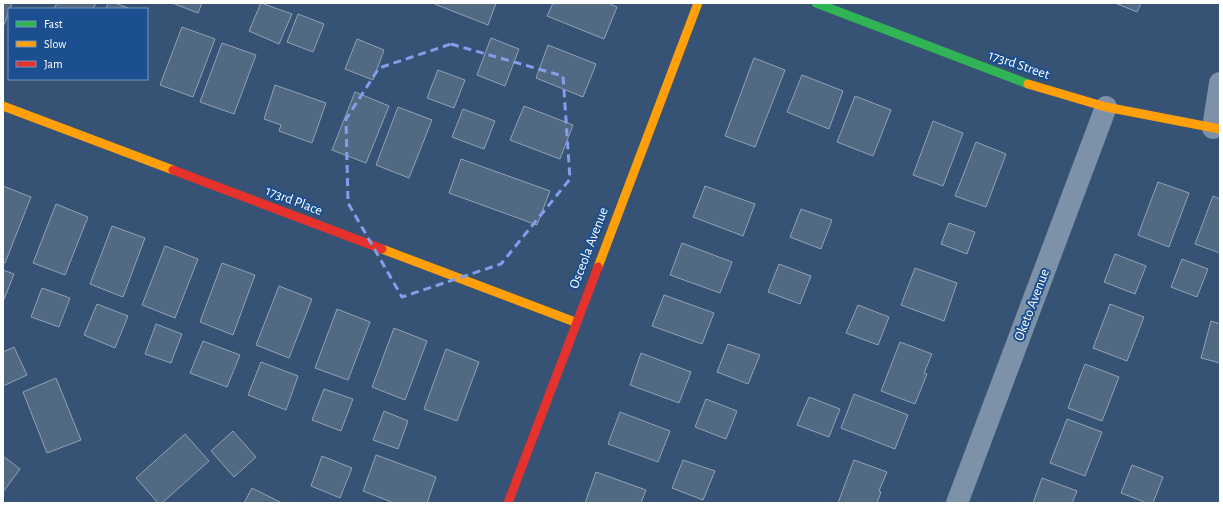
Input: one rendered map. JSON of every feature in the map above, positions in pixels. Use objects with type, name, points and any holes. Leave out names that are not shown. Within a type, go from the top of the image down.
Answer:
[{"type":"street","name":"Osceola Avenue","points":[[508,503],[575,322],[698,3]]},
{"type":"street","name":"173rd Street","points":[[816,3],[1024,83],[1106,107],[1216,129]]},
{"type":"street","points":[[1216,129],[1220,83]]},
{"type":"street","name":"173rd Place","points":[[3,106],[575,322]]},
{"type":"street","name":"Oketo Avenue","points":[[958,503],[1106,107]]},
{"type":"highlighted area","points":[[451,44],[563,76],[570,179],[501,264],[402,297],[348,203],[346,119],[379,68]]},
{"type":"building","points":[[3,3],[12,3],[10,8],[8,8],[8,14],[3,25]]},
{"type":"building","points":[[57,3],[96,3],[94,8],[54,8]]},
{"type":"building","points":[[108,3],[115,3],[128,8],[106,8]]},
{"type":"building","points":[[172,3],[202,3],[198,13]]},
{"type":"building","points":[[261,3],[292,14],[279,44],[249,31]]},
{"type":"building","points":[[432,3],[496,3],[488,25]]},
{"type":"building","points":[[553,3],[608,3],[617,7],[604,39],[547,16]]},
{"type":"building","points":[[1115,3],[1141,3],[1137,12]]},
{"type":"building","points":[[298,14],[324,24],[313,52],[287,42]]},
{"type":"building","points":[[182,27],[215,39],[193,97],[160,85]]},
{"type":"building","points":[[491,38],[519,49],[505,86],[477,75]]},
{"type":"building","points":[[357,39],[384,50],[373,80],[345,69]]},
{"type":"building","points":[[222,43],[256,55],[234,114],[200,102]]},
{"type":"building","points":[[548,45],[596,64],[583,97],[536,78]]},
{"type":"building","points":[[754,58],[785,70],[755,147],[725,136]]},
{"type":"building","points":[[438,70],[465,80],[454,108],[427,98]]},
{"type":"building","points":[[802,75],[843,91],[829,129],[787,112]]},
{"type":"building","points":[[275,85],[326,103],[312,143],[279,131],[281,125],[264,119]]},
{"type":"building","points":[[355,92],[389,106],[366,163],[332,150]]},
{"type":"building","points":[[855,96],[891,110],[873,156],[837,142]]},
{"type":"building","points":[[524,106],[573,125],[560,159],[510,140]]},
{"type":"building","points":[[398,107],[432,120],[409,178],[376,165]]},
{"type":"building","points":[[463,109],[495,121],[484,149],[452,137]]},
{"type":"building","points":[[933,121],[963,133],[943,186],[913,175]]},
{"type":"building","points":[[976,142],[1006,154],[986,207],[955,196]]},
{"type":"building","points":[[461,159],[550,191],[537,225],[449,193]]},
{"type":"building","points":[[1158,182],[1189,193],[1169,247],[1138,235]]},
{"type":"building","points":[[3,186],[31,197],[5,263],[3,262]]},
{"type":"building","points":[[705,186],[755,204],[743,236],[693,217]]},
{"type":"building","points":[[1213,196],[1220,199],[1220,253],[1195,244]]},
{"type":"building","points":[[56,204],[88,217],[65,275],[33,263]]},
{"type":"building","points":[[801,209],[832,220],[821,249],[790,237]]},
{"type":"building","points":[[949,223],[975,232],[967,254],[941,244]]},
{"type":"building","points":[[112,226],[145,238],[123,297],[90,284]]},
{"type":"building","points":[[682,243],[732,262],[720,293],[670,275]]},
{"type":"building","points":[[165,246],[198,259],[175,318],[142,305]]},
{"type":"building","points":[[1115,254],[1146,266],[1135,294],[1104,282]]},
{"type":"building","points":[[1182,259],[1208,269],[1197,297],[1171,287]]},
{"type":"building","points":[[222,263],[255,275],[233,335],[200,322]]},
{"type":"building","points":[[779,264],[811,276],[800,304],[768,292]]},
{"type":"building","points":[[915,268],[957,283],[944,321],[901,305]]},
{"type":"building","points":[[3,270],[14,274],[3,302]]},
{"type":"building","points":[[279,286],[312,299],[289,358],[256,345]]},
{"type":"building","points":[[42,288],[70,298],[59,327],[31,317]]},
{"type":"building","points":[[664,295],[714,313],[702,344],[652,326]]},
{"type":"building","points":[[97,304],[128,316],[115,348],[84,335]]},
{"type":"building","points":[[1110,304],[1144,317],[1127,361],[1093,348]]},
{"type":"building","points":[[858,305],[889,317],[878,345],[846,333]]},
{"type":"building","points":[[337,309],[370,322],[348,380],[315,368]]},
{"type":"building","points":[[1211,321],[1220,324],[1220,363],[1201,358]]},
{"type":"building","points":[[156,324],[182,334],[171,363],[145,354]]},
{"type":"building","points":[[394,328],[427,341],[405,400],[372,387]]},
{"type":"building","points":[[203,341],[240,355],[227,387],[190,373]]},
{"type":"building","points":[[900,342],[932,354],[924,373],[927,374],[915,404],[881,391]]},
{"type":"building","points":[[728,344],[760,355],[748,384],[717,372]]},
{"type":"building","points":[[14,347],[27,375],[3,386],[3,352]]},
{"type":"building","points":[[446,349],[479,362],[457,421],[424,409]]},
{"type":"building","points":[[641,353],[691,372],[679,403],[630,385]]},
{"type":"building","points":[[261,362],[298,376],[286,410],[248,395]]},
{"type":"building","points":[[1085,364],[1119,377],[1102,421],[1068,408]]},
{"type":"building","points":[[56,378],[81,440],[47,453],[23,392]]},
{"type":"building","points":[[324,389],[353,399],[341,431],[312,420]]},
{"type":"building","points":[[854,394],[908,415],[895,449],[841,428]]},
{"type":"building","points":[[809,397],[840,409],[829,437],[797,425]]},
{"type":"building","points":[[706,399],[737,411],[726,439],[695,427]]},
{"type":"building","points":[[384,411],[408,421],[398,449],[373,440]]},
{"type":"building","points":[[620,412],[670,431],[658,462],[608,444]]},
{"type":"building","points":[[1067,419],[1102,432],[1085,476],[1050,463]]},
{"type":"building","points":[[233,431],[256,457],[234,477],[211,451]]},
{"type":"building","points":[[185,434],[209,461],[162,503],[158,503],[136,478]]},
{"type":"building","points":[[376,455],[436,477],[427,503],[394,503],[363,491]]},
{"type":"building","points":[[3,456],[20,469],[3,492]]},
{"type":"building","points":[[322,456],[352,468],[340,498],[311,486]]},
{"type":"building","points":[[683,460],[715,471],[703,500],[672,488]]},
{"type":"building","points":[[854,460],[887,472],[879,491],[881,492],[877,503],[838,503]]},
{"type":"building","points":[[1132,465],[1163,477],[1153,503],[1147,503],[1121,493]]},
{"type":"building","points":[[596,472],[646,490],[641,503],[585,503]]},
{"type":"building","points":[[1042,478],[1077,491],[1072,503],[1033,503]]},
{"type":"building","points":[[252,488],[282,503],[244,503]]},
{"type":"traffic: fast","points":[[816,3],[1028,84]]},
{"type":"traffic: slow","points":[[598,267],[698,3]]},
{"type":"traffic: slow","points":[[1028,84],[1106,107],[1220,129]]},
{"type":"traffic: slow","points":[[3,106],[173,170]]},
{"type":"traffic: slow","points":[[382,249],[575,322]]},
{"type":"traffic: jam","points":[[173,170],[382,249]]},
{"type":"traffic: jam","points":[[508,503],[598,267]]}]
